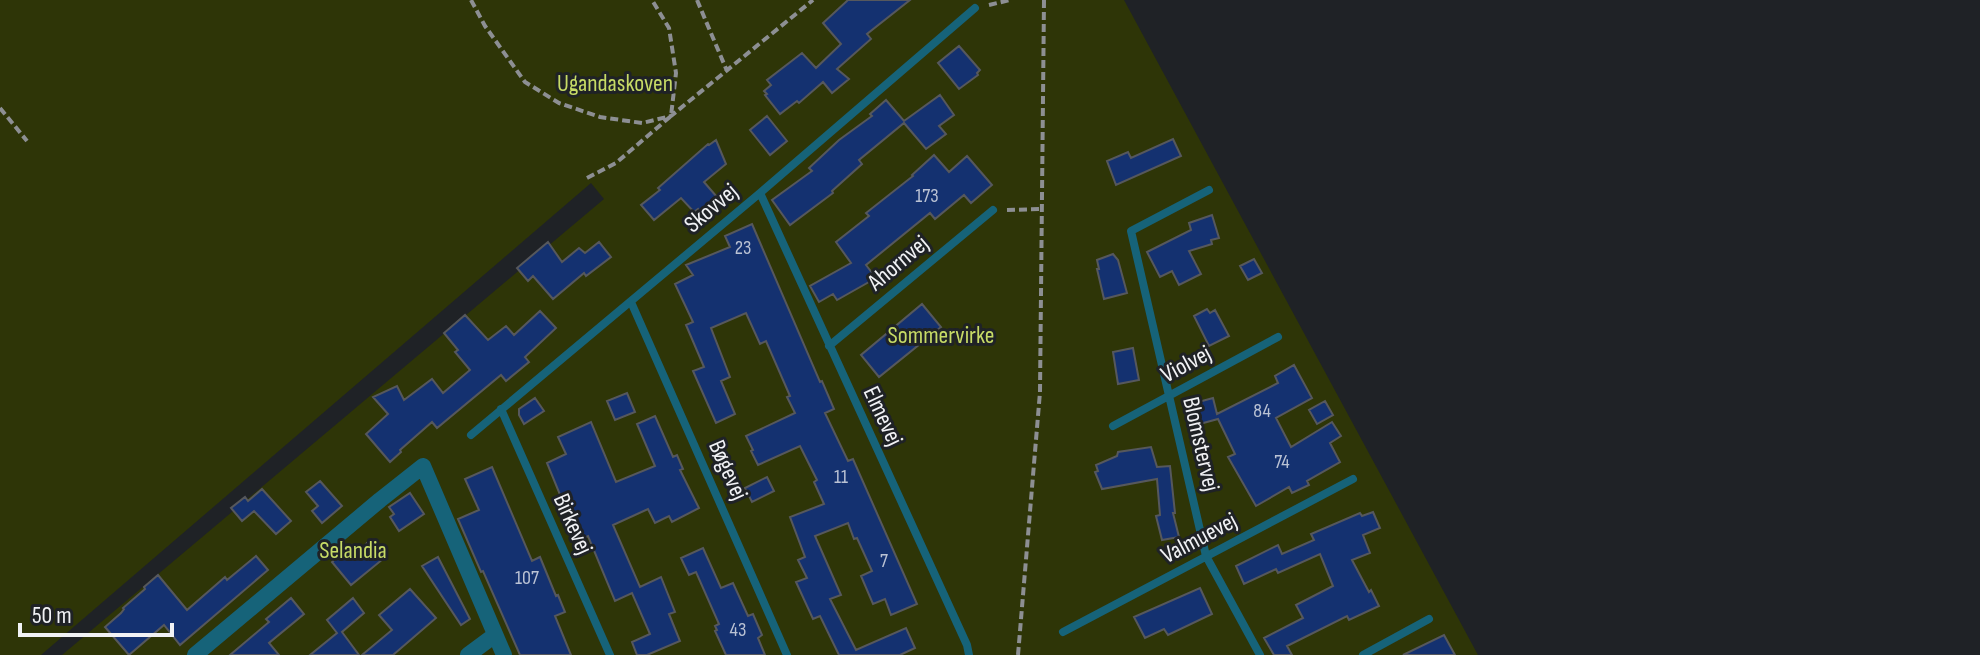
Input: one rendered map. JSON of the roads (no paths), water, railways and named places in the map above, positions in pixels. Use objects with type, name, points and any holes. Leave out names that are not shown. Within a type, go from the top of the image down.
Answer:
[{"type":"street","points":[[195,655],[423,466],[504,655]]},
{"type":"street","points":[[468,655],[495,635]]},
{"type":"lane","name":"Skovvej","points":[[471,435],[975,8]]},
{"type":"lane","name":"Blomstervej","points":[[1209,190],[1131,231],[1206,556],[1260,655]]},
{"type":"lane","name":"Elmevej","points":[[760,193],[969,655]]},
{"type":"lane","name":"Ahornvej","points":[[829,346],[993,210]]},
{"type":"lane","name":"Bøgevej","points":[[631,302],[787,655]]},
{"type":"lane","name":"Violvej","points":[[1113,426],[1278,337]]},
{"type":"lane","name":"Birkevej","points":[[501,409],[610,655]]},
{"type":"lane","name":"Valmuevej","points":[[1063,632],[1353,479]]},
{"type":"lane","points":[[1363,655],[1429,619]]},
{"type":"park label","name":"Ugandaskoven","points":[[615,83]]},
{"type":"park label","name":"Sommervirke","points":[[941,335]]},
{"type":"park label","name":"Selandia","points":[[353,550]]}]
